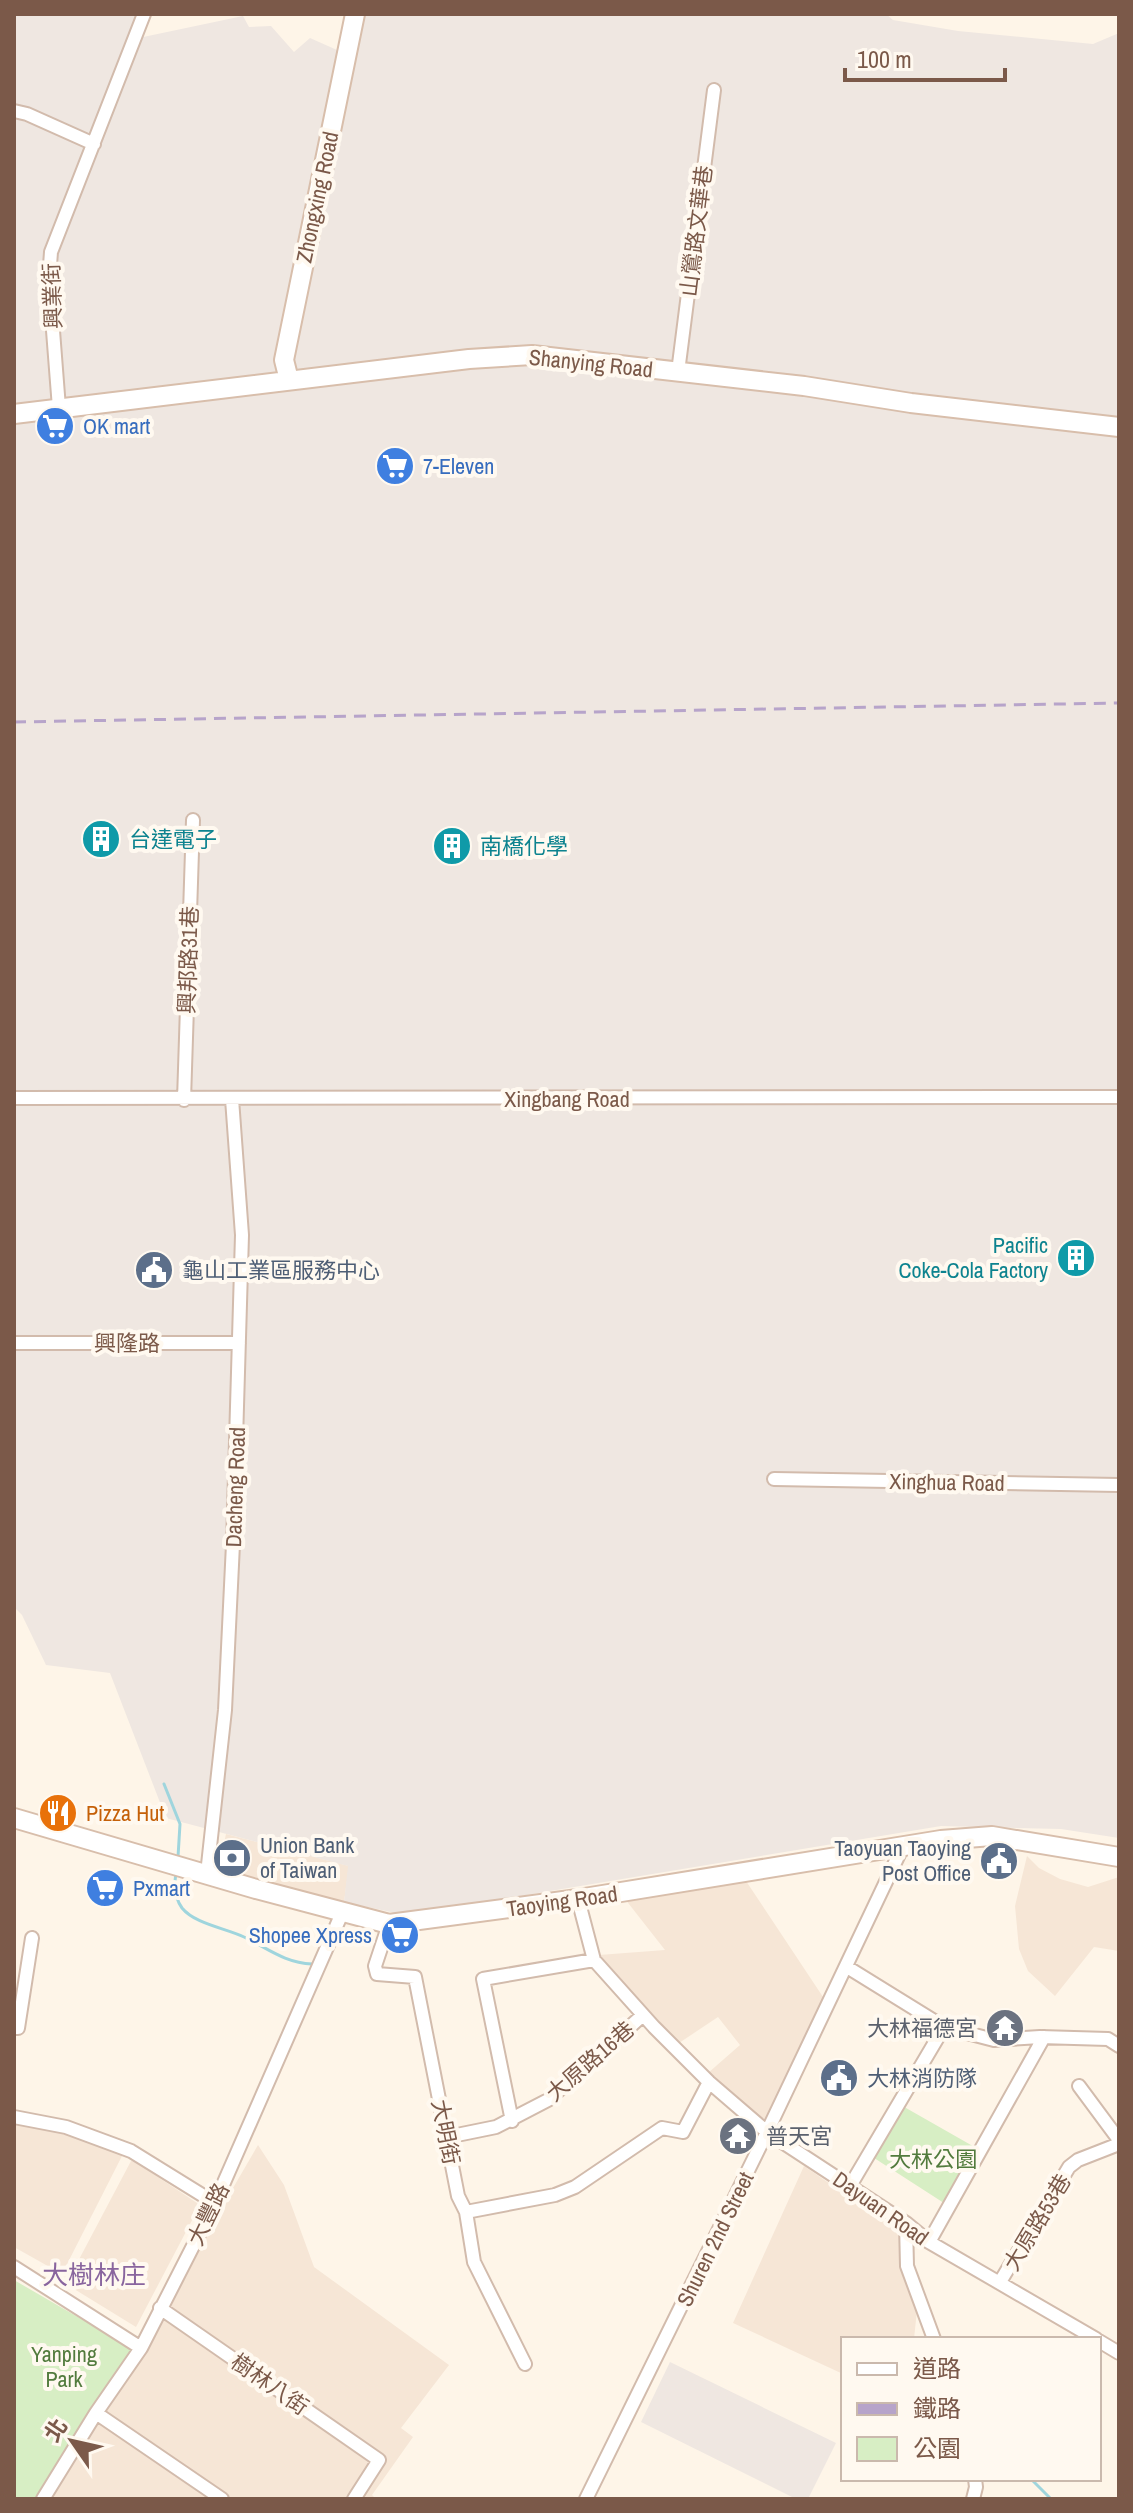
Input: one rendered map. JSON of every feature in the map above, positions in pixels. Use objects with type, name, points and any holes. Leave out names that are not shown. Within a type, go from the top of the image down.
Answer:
[{"type":"street","name":"興業街","points":[[59,408],[49,279],[51,252],[144,14]]},
{"type":"street","name":"Zhongxing Road","points":[[289,380],[284,360],[355,14]]},
{"type":"street","name":"山鶯路文華巷","points":[[678,372],[714,90]]},
{"type":"street","points":[[14,111],[94,144]]},
{"type":"street","name":"Shanying Road","points":[[14,414],[469,359],[532,355],[1119,427]]},
{"type":"street","name":"興邦路31巷","points":[[184,1100],[193,820]]},
{"type":"street","name":"Xingbang Road","points":[[14,1098],[1119,1097]]},
{"type":"street","name":"Dacheng Road","points":[[207,1874],[225,1710],[239,1343],[242,1235],[232,1099]]},
{"type":"street","name":"興隆路","points":[[14,1343],[239,1343]]},
{"type":"street","name":"Xinghua Road","points":[[774,1479],[1119,1485]]},
{"type":"street","name":"Taoying Road","points":[[14,1818],[389,1924],[578,1899],[941,1840],[992,1836],[1119,1857]]},
{"type":"street","name":"Shuren 2nd Street","points":[[586,2499],[767,2132],[902,1848]]},
{"type":"street","name":"Dayuan Road","points":[[578,1899],[594,1960],[709,2082],[767,2132],[906,2223],[929,2242],[1092,2337]]},
{"type":"street","name":"大豐路","points":[[43,2499],[141,2348],[215,2203],[342,1913]]},
{"type":"street","name":"大明街","points":[[389,1924],[375,1966],[377,1974],[415,1977],[474,2262],[525,2364]]},
{"type":"street","points":[[14,2028],[18,2028],[32,1938]]},
{"type":"street","points":[[512,2121],[483,1979],[594,1960]]},
{"type":"street","points":[[847,1967],[944,2027],[994,2040],[1044,2037],[1108,2039],[1119,2046]]},
{"type":"street","name":"大原路16巷","points":[[447,2137],[496,2127],[548,2100],[643,2015]]},
{"type":"street","points":[[850,2186],[944,2027]]},
{"type":"street","points":[[929,2242],[1044,2037]]},
{"type":"street","points":[[466,2212],[555,2195],[575,2187],[662,2128],[683,2132],[709,2082]]},
{"type":"street","name":"大原路53巷","points":[[1000,2282],[1069,2167],[1119,2142],[1079,2086]]},
{"type":"street","points":[[14,2117],[66,2127],[131,2151],[215,2203]]},
{"type":"street","points":[[906,2223],[907,2266],[933,2337]]},
{"type":"street","points":[[14,2267],[141,2348]]},
{"type":"street","name":"樹林八街","points":[[160,2308],[379,2460],[354,2499]]},
{"type":"street","name":"Dayuan Road","points":[[1101,2342],[1119,2353]]},
{"type":"street","points":[[96,2413],[222,2499]]},
{"type":"shaded area","points":[[14,14],[137,14],[129,40],[243,16],[249,27],[271,26],[294,52],[310,38],[355,58],[362,14],[886,14],[893,20],[958,31],[1093,44],[1119,33],[1119,1838],[1061,1829],[941,1826],[405,1915],[344,1902],[348,1866],[166,1818],[110,1673],[46,1665],[22,1615],[14,1607]]},
{"type":"shaded area","points":[[226,1834],[349,1866],[344,1902],[218,1872]]},
{"type":"shaded area","points":[[1027,1856],[1039,1868],[1060,1879],[1088,1887],[1119,1877],[1119,1951],[1094,1947],[1055,1996],[1028,1971],[1019,1949],[1015,1906]]},
{"type":"shaded area","points":[[744,1878],[825,2000],[765,2124],[708,2073],[740,2045],[718,2017],[679,2043],[599,1955],[665,1950],[625,1899]]},
{"type":"shaded area","points":[[14,2121],[31,2123],[118,2151],[122,2156],[62,2274],[14,2247]]},
{"type":"shaded area","points":[[258,2145],[284,2185],[314,2267],[449,2365],[401,2428],[413,2437],[372,2495],[376,2499],[52,2499]]},
{"type":"shaded area","points":[[131,2161],[200,2205],[136,2327],[66,2284]]},
{"type":"shaded area","points":[[804,2166],[899,2231],[917,2310],[914,2337],[841,2337],[841,2373],[733,2323]]},
{"type":"shaded area","points":[[670,2362],[836,2443],[808,2499],[796,2499],[641,2422]]},
{"type":"green space","name":"大林公園","points":[[899,2104],[978,2149],[947,2205],[871,2156]]},
{"type":"green space","name":"Yanping Park","points":[[14,2280],[133,2349],[43,2499],[14,2499]]},
{"type":"waterway","points":[[164,1784],[180,1824],[178,1857]]},
{"type":"waterway","points":[[176,1873],[176,1895],[179,1904],[188,1913],[285,1958],[312,1964]]},
{"type":"waterway","points":[[1033,2481],[1051,2499]]},
{"type":"railway","points":[[14,722],[1119,703]]},
{"type":"place","name":"OK mart","points":[[55,426]]},
{"type":"place","name":"7-Eleven","points":[[395,466]]},
{"type":"place","name":"台達電子","points":[[101,839]]},
{"type":"place","name":"南橋化學","points":[[452,846]]},
{"type":"place","name":"Pacific Coke-Cola Factory","points":[[1076,1258]]},
{"type":"place","name":"龜山工業區服務中心","points":[[154,1270]]},
{"type":"place","name":"Pizza Hut","points":[[58,1813]]},
{"type":"place","name":"Union Bank of Taiwan","points":[[232,1858]]},
{"type":"place","name":"Taoyuan Taoying Post Office","points":[[999,1861]]},
{"type":"place","name":"Pxmart","points":[[105,1888]]},
{"type":"place","name":"Shopee Xpress","points":[[400,1935]]},
{"type":"place","name":"大林福德宮","points":[[1005,2028]]},
{"type":"place","name":"大林消防隊","points":[[839,2078]]},
{"type":"place","name":"普天宮","points":[[738,2136]]},
{"type":"district","name":"大樹林庄","points":[[94,2274]]}]
